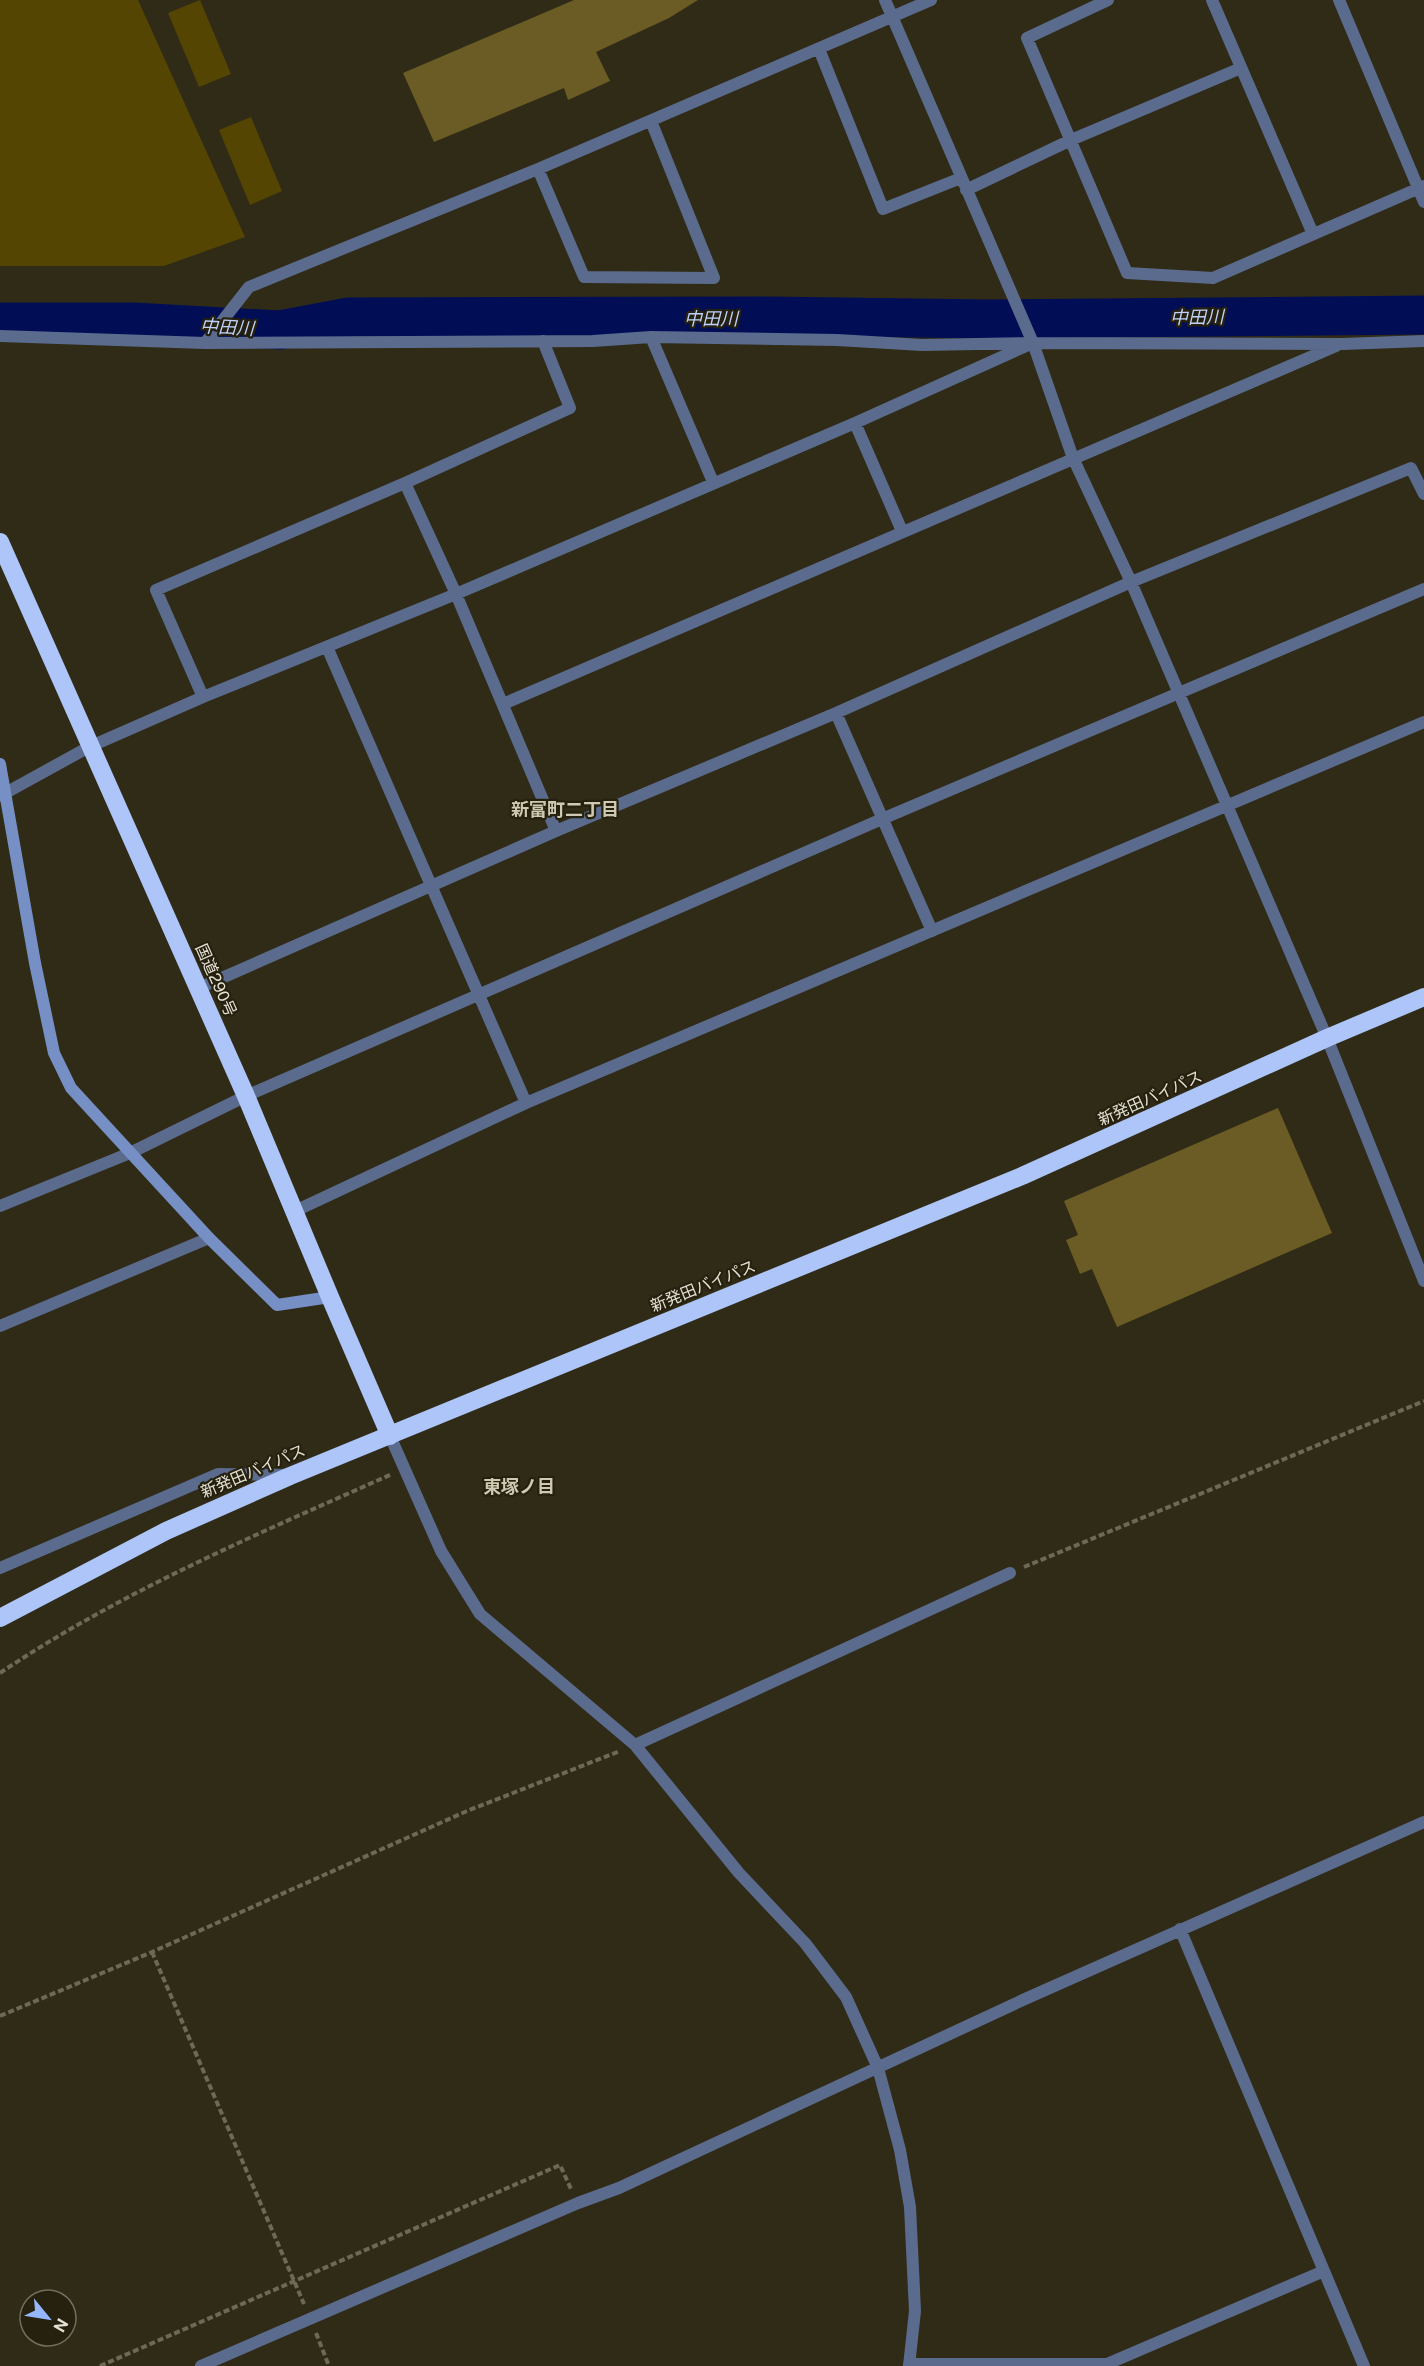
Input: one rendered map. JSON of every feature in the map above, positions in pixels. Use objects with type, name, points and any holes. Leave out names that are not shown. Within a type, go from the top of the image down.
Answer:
[{"type":"highway","name":"国道290号","points":[[0,542],[89,747],[199,988],[390,1436]]},
{"type":"highway","name":"新発田バイパス","points":[[0,1618],[166,1531],[290,1476],[1023,1176],[1327,1038],[1424,997]]},
{"type":"street","points":[[885,0],[1030,337],[1073,458],[1131,582],[1327,1038],[1424,1281]]},
{"type":"street","points":[[205,343],[249,287],[538,169],[931,0]]},
{"type":"street","points":[[1108,0],[1028,38],[1126,273],[1213,278],[1421,187]]},
{"type":"street","points":[[1212,0],[1313,234]]},
{"type":"street","points":[[1339,0],[1421,187],[1424,202]]},
{"type":"street","points":[[819,49],[883,209],[964,184],[1241,68]]},
{"type":"street","points":[[538,169],[584,277],[714,278],[651,121]]},
{"type":"street","points":[[0,336],[205,343],[543,341],[651,337],[837,340],[922,345],[1030,337],[1343,344],[1424,341]]},
{"type":"street","points":[[651,337],[713,482]]},
{"type":"street","points":[[3,795],[89,747],[203,697],[456,594],[855,423],[1030,337]]},
{"type":"street","points":[[203,697],[156,590],[405,483],[570,408],[543,341]]},
{"type":"street","points":[[503,704],[902,531],[1343,344]]},
{"type":"street","points":[[855,423],[902,531]]},
{"type":"street","points":[[199,988],[556,831],[836,714],[1131,582],[1411,468],[1424,494]]},
{"type":"street","points":[[405,483],[456,594],[556,831]]},
{"type":"street","points":[[0,1206],[129,1153],[246,1096],[882,819],[1424,589]]},
{"type":"street","points":[[327,647],[526,1103]]},
{"type":"street","points":[[836,714],[932,931]]},
{"type":"street","points":[[295,1211],[526,1103],[1424,722]]},
{"type":"street","points":[[0,764],[3,795],[54,1053],[71,1088],[209,1238],[277,1305],[330,1297]]},
{"type":"street","points":[[0,1326],[209,1238]]},
{"type":"street","points":[[390,1436],[441,1551],[480,1614],[635,1745],[739,1873],[805,1943],[846,1997],[878,2068],[900,2150],[910,2207],[915,2311],[909,2365],[1107,2364],[1324,2271]]},
{"type":"street","points":[[0,1568],[218,1474],[290,1476]]},
{"type":"street","points":[[635,1745],[1010,1574]]},
{"type":"street","points":[[201,2366],[578,2203],[619,2188],[1180,1929],[1424,1822]]},
{"type":"street","points":[[1180,1929],[1364,2366]]},
{"type":"path","points":[[1010,1574],[1424,1401]]},
{"type":"path","points":[[0,1674],[46,1642],[175,1572],[405,1469]]},
{"type":"path","points":[[0,2016],[152,1952],[467,1811],[635,1745]]},
{"type":"path","points":[[152,1952],[329,2366]]},
{"type":"path","points":[[100,2366],[560,2165],[578,2203]]},
{"type":"shaded area","points":[[0,0],[138,0],[245,237],[164,266],[0,266]]},
{"type":"shaded area","points":[[200,0],[231,74],[199,87],[168,13]]},
{"type":"shaded area","points":[[251,117],[282,191],[250,205],[219,130]]},
{"type":"building","points":[[574,0],[698,0],[669,18],[596,52],[610,81],[568,100],[564,88],[434,142],[403,73]]},
{"type":"building","points":[[1278,1108],[1332,1233],[1117,1327],[1092,1269],[1080,1274],[1066,1240],[1078,1235],[1064,1201]]},
{"type":"waterway","name":"中田川","points":[[0,322],[133,322],[280,330],[349,317],[769,316],[987,319],[1424,315]]},
{"type":"district","name":"新富町二丁目","points":[[565,809]]},
{"type":"district","name":"東塚ノ目","points":[[519,1486]]}]
